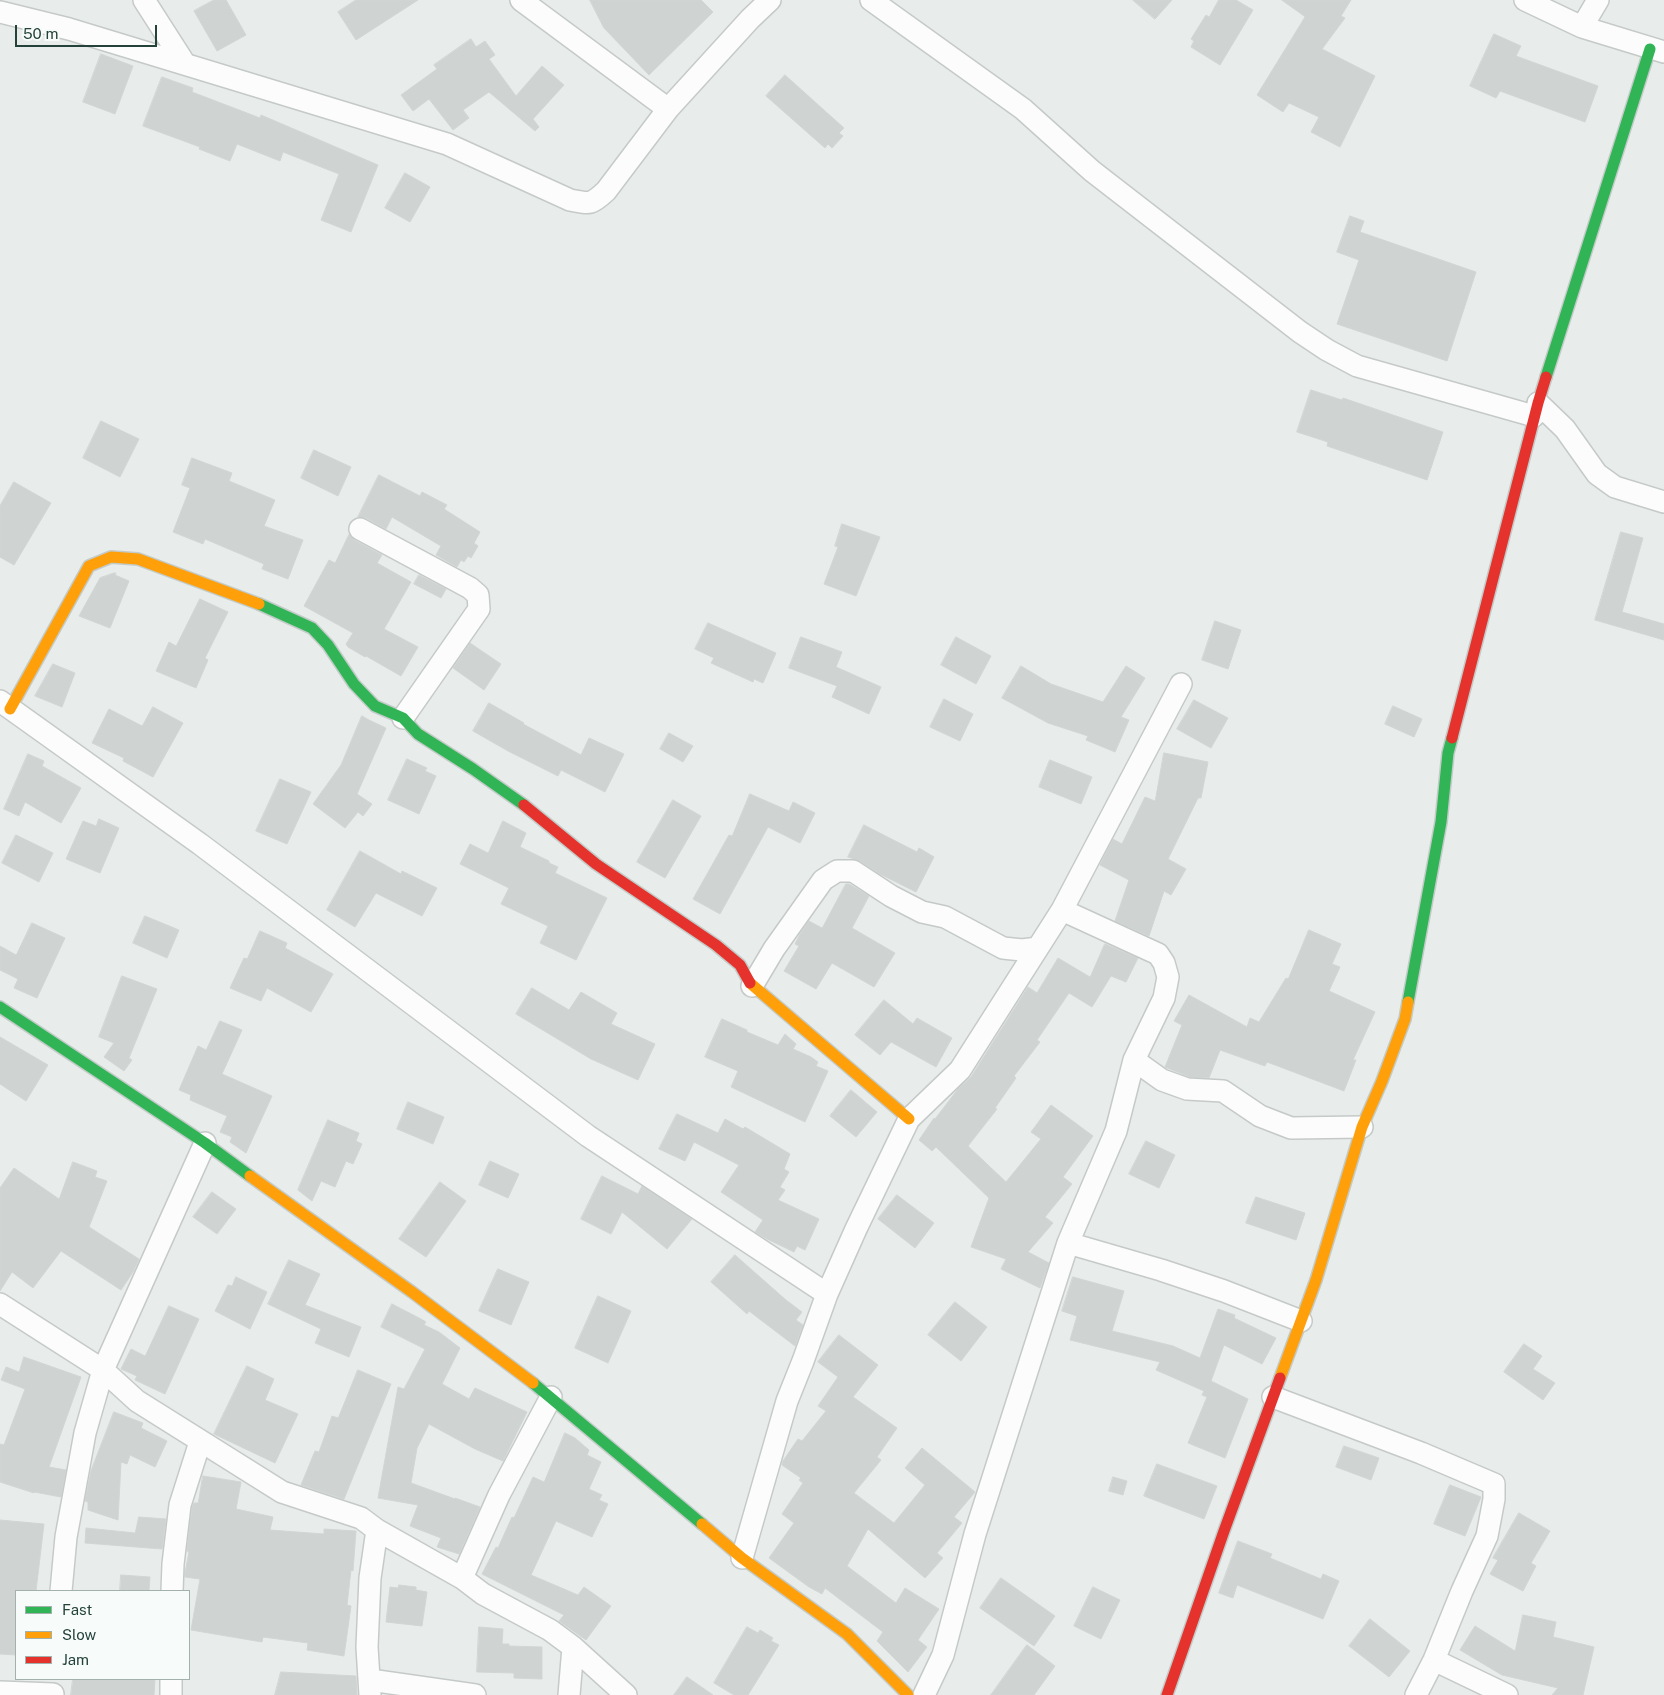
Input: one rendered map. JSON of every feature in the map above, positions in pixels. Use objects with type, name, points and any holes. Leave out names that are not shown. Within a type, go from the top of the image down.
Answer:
[{"type":"street","points":[[144,0],[184,64]]},
{"type":"street","points":[[521,0],[668,109]]},
{"type":"street","points":[[0,12],[69,29],[447,144],[570,200],[584,203],[593,202],[606,192],[668,109],[750,19],[770,0]]},
{"type":"street","points":[[871,0],[1023,109],[1092,171],[1300,332],[1327,350],[1358,366],[1536,410],[1564,429],[1597,474],[1615,487],[1664,502]]},
{"type":"street","points":[[1167,1695],[1224,1531],[1316,1280],[1362,1127],[1382,1081],[1405,1019],[1441,822],[1448,753],[1536,410],[1657,51],[1582,27],[1525,0]]},
{"type":"street","points":[[1582,27],[1598,0]]},
{"type":"street","points":[[360,529],[470,588],[478,595],[479,609],[403,718]]},
{"type":"street","points":[[826,1294],[588,1136],[200,844],[5,705],[89,566],[111,557],[138,559],[269,608],[312,628],[328,646],[354,684],[375,706],[403,718],[418,734],[473,768],[536,813],[596,864],[684,922],[740,964],[752,986],[909,1119]]},
{"type":"street","points":[[742,1558],[787,1401],[826,1294],[909,1119],[960,1070],[1062,910],[1181,684]]},
{"type":"street","points":[[752,986],[774,949],[823,880],[837,871],[853,871],[892,896],[922,912],[946,917],[1003,948],[1022,950],[1038,948]]},
{"type":"street","points":[[924,1695],[943,1655],[975,1534],[1068,1243],[1116,1131],[1134,1060],[1164,998],[1168,977],[1164,963],[1158,954],[1062,910]]},
{"type":"street","points":[[0,1007],[205,1143],[412,1292],[551,1397],[742,1558],[847,1634],[908,1695]]},
{"type":"street","points":[[1134,1060],[1162,1080],[1187,1089],[1224,1091],[1260,1116],[1291,1128],[1362,1127]]},
{"type":"street","points":[[61,1590],[72,1499],[85,1433],[103,1370],[205,1143]]},
{"type":"street","points":[[1068,1243],[1215,1288],[1301,1321]]},
{"type":"street","points":[[4,1311],[103,1370],[137,1401],[282,1492],[361,1518],[377,1530],[462,1578],[483,1594],[550,1630],[573,1647],[626,1695]]},
{"type":"street","points":[[462,1578],[499,1495],[551,1397]]},
{"type":"street","points":[[1273,1397],[1421,1453],[1494,1484],[1494,1499],[1487,1536],[1434,1660],[1416,1695]]},
{"type":"street","points":[[172,1590],[180,1505],[200,1442]]},
{"type":"street","points":[[377,1530],[370,1578],[367,1647],[370,1687],[475,1695]]},
{"type":"street","points":[[569,1695],[573,1647]]},
{"type":"street","points":[[1434,1660],[1507,1695]]},
{"type":"street","points":[[171,1680],[171,1695]]},
{"type":"street","points":[[0,1692],[54,1689]]},
{"type":"building","points":[[214,0],[226,0],[246,35],[217,51],[194,11]]},
{"type":"building","points":[[356,0],[418,0],[356,40],[338,12]]},
{"type":"building","points":[[590,0],[701,0],[713,12],[649,75],[604,28]]},
{"type":"building","points":[[1133,0],[1172,0],[1155,19]]},
{"type":"building","points":[[1219,0],[1236,0],[1253,10],[1220,65],[1191,47],[1194,41],[1191,39],[1206,15],[1209,17]]},
{"type":"building","points":[[1282,0],[1351,0],[1341,16],[1345,18],[1322,49],[1375,76],[1340,147],[1311,132],[1319,117],[1289,103],[1283,112],[1257,95],[1305,17]]},
{"type":"building","points":[[1494,34],[1521,46],[1516,56],[1598,86],[1585,122],[1500,91],[1496,98],[1470,86]]},
{"type":"building","points":[[471,39],[476,47],[485,41],[495,55],[489,59],[516,96],[542,66],[564,85],[533,119],[539,127],[535,131],[489,92],[463,110],[469,118],[453,130],[429,99],[413,111],[401,95],[437,69],[434,65]]},
{"type":"building","points":[[101,54],[133,66],[115,114],[83,102]]},
{"type":"building","points":[[785,75],[844,128],[839,133],[843,136],[832,148],[828,144],[825,148],[766,96]]},
{"type":"building","points":[[162,77],[193,88],[192,92],[260,118],[261,115],[378,165],[351,232],[321,220],[339,174],[283,152],[280,161],[237,144],[230,161],[199,149],[200,147],[143,126]]},
{"type":"building","points":[[405,173],[430,187],[410,222],[385,208]]},
{"type":"building","points":[[1350,216],[1364,221],[1360,232],[1476,272],[1447,361],[1337,324],[1359,260],[1337,252]]},
{"type":"building","points":[[1311,390],[1342,400],[1343,398],[1443,432],[1427,480],[1327,446],[1328,442],[1297,432]]},
{"type":"building","points":[[101,421],[139,439],[120,477],[83,458]]},
{"type":"building","points":[[314,450],[351,467],[338,496],[301,478]]},
{"type":"building","points":[[192,458],[232,473],[229,481],[275,500],[264,526],[303,540],[288,579],[262,569],[264,564],[205,539],[203,544],[173,532],[190,488],[182,485]]},
{"type":"building","points":[[379,475],[420,496],[422,492],[447,505],[444,509],[480,532],[474,543],[478,546],[471,558],[468,556],[464,562],[461,560],[457,567],[436,555],[441,546],[392,517],[386,529],[366,518],[358,517]]},
{"type":"building","points":[[14,482],[51,503],[14,565],[0,557],[0,506]]},
{"type":"building","points":[[842,524],[880,537],[856,596],[824,584],[838,547],[835,546]]},
{"type":"building","points":[[1621,532],[1643,538],[1622,612],[1664,624],[1664,640],[1595,620]]},
{"type":"building","points":[[349,535],[354,540],[382,555],[377,563],[411,582],[384,629],[418,647],[401,676],[348,647],[346,644],[353,633],[304,606],[329,560],[335,563]]},
{"type":"building","points":[[114,573],[129,581],[110,628],[79,616],[100,578]]},
{"type":"building","points":[[419,575],[446,589],[441,598],[414,584]]},
{"type":"building","points":[[200,599],[228,612],[205,658],[208,660],[196,688],[156,671],[169,642],[176,646]]},
{"type":"building","points":[[1215,621],[1241,630],[1228,669],[1202,660]]},
{"type":"building","points":[[708,623],[776,653],[763,683],[754,679],[753,682],[711,663],[714,658],[695,649]]},
{"type":"building","points":[[801,637],[842,652],[836,667],[881,687],[869,714],[832,697],[837,686],[789,668]]},
{"type":"building","points":[[956,637],[991,656],[976,684],[941,665]]},
{"type":"building","points":[[470,643],[501,664],[484,690],[453,668]]},
{"type":"building","points":[[53,664],[75,673],[62,707],[35,696]]},
{"type":"building","points":[[1021,666],[1051,684],[1103,702],[1126,666],[1145,678],[1121,717],[1129,720],[1115,752],[1086,740],[1088,736],[1048,723],[1002,698]]},
{"type":"building","points":[[944,699],[973,714],[960,741],[930,727]]},
{"type":"building","points":[[1194,700],[1228,718],[1211,748],[1177,729]]},
{"type":"building","points":[[489,703],[523,724],[581,755],[589,738],[624,754],[605,792],[561,770],[558,776],[473,731]]},
{"type":"building","points":[[1393,706],[1422,719],[1414,737],[1385,724]]},
{"type":"building","points":[[153,707],[183,723],[153,777],[123,761],[124,758],[92,743],[109,709],[142,726]]},
{"type":"building","points":[[362,716],[386,728],[357,794],[372,804],[363,816],[358,812],[345,828],[313,804],[341,765]]},
{"type":"building","points":[[669,733],[693,746],[683,762],[660,749]]},
{"type":"building","points":[[1164,753],[1208,762],[1201,798],[1198,798],[1168,859],[1186,869],[1171,895],[1164,891],[1149,936],[1115,921],[1129,880],[1100,865],[1113,839],[1122,844],[1145,797],[1155,801]]},
{"type":"building","points":[[28,754],[44,761],[42,766],[81,788],[61,823],[25,802],[19,816],[4,809]]},
{"type":"building","points":[[407,759],[427,768],[425,771],[436,776],[419,814],[388,800]]},
{"type":"building","points":[[1050,760],[1092,777],[1081,804],[1039,787]]},
{"type":"building","points":[[280,779],[311,792],[287,844],[256,831]]},
{"type":"building","points":[[750,794],[789,811],[793,802],[815,813],[800,843],[768,827],[720,914],[693,899],[729,835],[732,836]]},
{"type":"building","points":[[673,800],[701,816],[665,878],[637,862]]},
{"type":"building","points":[[99,819],[119,828],[100,873],[66,859],[83,821],[96,826]]},
{"type":"building","points":[[503,821],[526,833],[520,847],[558,867],[555,873],[607,898],[576,960],[540,943],[548,926],[501,904],[509,888],[460,864],[470,844],[488,853]]},
{"type":"building","points":[[864,825],[917,852],[919,848],[934,857],[916,892],[880,874],[860,861],[848,857]]},
{"type":"building","points":[[16,835],[53,853],[39,882],[2,863]]},
{"type":"building","points":[[360,851],[401,874],[402,871],[437,888],[422,916],[376,893],[355,927],[327,910]]},
{"type":"building","points":[[846,884],[869,896],[852,928],[895,953],[874,987],[832,963],[816,989],[784,971],[799,946],[795,944],[800,934],[809,921],[822,928]]},
{"type":"building","points":[[145,916],[179,930],[167,958],[133,943]]},
{"type":"building","points":[[32,923],[65,938],[37,998],[14,988],[18,979],[0,970],[0,946],[16,955]]},
{"type":"building","points":[[1309,930],[1341,944],[1332,964],[1340,967],[1329,991],[1375,1012],[1353,1060],[1356,1060],[1344,1091],[1267,1062],[1265,1066],[1220,1050],[1209,1078],[1190,1077],[1165,1067],[1182,1025],[1174,1021],[1189,995],[1247,1027],[1250,1018],[1259,1022],[1286,978],[1288,979]]},
{"type":"building","points":[[260,931],[287,943],[285,948],[333,974],[311,1012],[267,988],[261,1001],[230,988],[244,958],[247,959]]},
{"type":"building","points":[[1105,944],[1138,958],[1126,982],[1111,976],[1092,1007],[1069,993],[1037,1040],[1040,1042],[1014,1076],[1016,1078],[995,1108],[997,1109],[968,1146],[1006,1182],[1041,1139],[1031,1132],[1051,1105],[1093,1136],[1063,1177],[1072,1184],[1045,1217],[1053,1223],[1028,1252],[1049,1263],[1040,1288],[1001,1269],[1006,1259],[971,1247],[989,1198],[936,1147],[932,1151],[919,1140],[934,1118],[958,1089],[971,1077],[1028,987],[1037,993],[1058,958],[1090,977]]},
{"type":"building","points":[[122,976],[157,989],[129,1058],[132,1060],[124,1071],[104,1057],[114,1043],[99,1037]]},
{"type":"building","points":[[532,988],[569,1010],[581,992],[617,1013],[611,1024],[655,1044],[638,1080],[591,1059],[516,1014]]},
{"type":"building","points":[[884,1000],[913,1024],[917,1018],[952,1038],[936,1067],[891,1042],[880,1055],[855,1035]]},
{"type":"building","points":[[722,1019],[778,1045],[785,1034],[796,1044],[793,1049],[811,1057],[818,1062],[816,1066],[828,1071],[805,1122],[731,1087],[738,1071],[705,1057]]},
{"type":"building","points":[[220,1021],[242,1030],[222,1074],[272,1096],[246,1153],[230,1142],[232,1137],[220,1132],[227,1116],[190,1100],[191,1095],[179,1090],[198,1046],[206,1050]]},
{"type":"building","points":[[0,1037],[48,1065],[26,1101],[0,1084]]},
{"type":"building","points":[[851,1090],[877,1112],[856,1137],[830,1116]]},
{"type":"building","points":[[408,1102],[444,1117],[433,1144],[397,1129]]},
{"type":"building","points":[[677,1114],[718,1133],[725,1119],[743,1129],[745,1127],[790,1154],[784,1169],[789,1172],[780,1187],[785,1190],[778,1200],[819,1219],[805,1250],[797,1246],[794,1252],[755,1232],[763,1220],[721,1192],[739,1165],[694,1142],[685,1161],[659,1149]]},
{"type":"building","points":[[328,1120],[359,1133],[356,1141],[362,1144],[353,1164],[346,1161],[335,1187],[321,1181],[312,1201],[298,1190]]},
{"type":"building","points":[[1146,1141],[1175,1155],[1159,1188],[1129,1174]]},
{"type":"building","points":[[490,1161],[519,1174],[508,1198],[479,1185]]},
{"type":"building","points":[[73,1162],[97,1171],[95,1177],[107,1181],[89,1227],[139,1259],[133,1272],[121,1290],[61,1251],[33,1288],[12,1272],[0,1291],[0,1188],[14,1168],[59,1199]]},
{"type":"building","points":[[602,1176],[638,1194],[642,1186],[692,1219],[667,1249],[622,1212],[611,1234],[581,1219]]},
{"type":"building","points":[[440,1182],[466,1201],[426,1257],[399,1239]]},
{"type":"building","points":[[212,1192],[236,1209],[217,1234],[193,1217]]},
{"type":"building","points":[[897,1195],[934,1223],[915,1248],[878,1219]]},
{"type":"building","points":[[1256,1197],[1305,1213],[1296,1240],[1246,1223]]},
{"type":"building","points":[[735,1255],[802,1312],[796,1320],[803,1325],[795,1346],[749,1311],[747,1314],[711,1282]]},
{"type":"building","points":[[289,1260],[320,1274],[305,1305],[361,1327],[349,1357],[315,1343],[321,1329],[268,1304]]},
{"type":"building","points":[[498,1269],[529,1282],[511,1325],[479,1311]]},
{"type":"building","points":[[236,1277],[267,1292],[250,1329],[215,1311],[228,1285],[232,1286]]},
{"type":"building","points":[[1073,1277],[1124,1291],[1112,1331],[1173,1346],[1200,1358],[1218,1309],[1235,1315],[1234,1318],[1276,1338],[1262,1364],[1224,1345],[1211,1381],[1248,1399],[1225,1458],[1188,1443],[1207,1397],[1202,1395],[1204,1391],[1156,1370],[1160,1362],[1070,1340],[1077,1316],[1062,1311]]},
{"type":"building","points":[[598,1296],[631,1311],[608,1363],[575,1348]]},
{"type":"building","points":[[955,1302],[987,1327],[961,1361],[928,1335]]},
{"type":"building","points":[[392,1304],[426,1322],[424,1325],[439,1332],[460,1348],[442,1384],[469,1399],[475,1388],[527,1412],[503,1461],[475,1449],[429,1424],[417,1448],[411,1483],[480,1507],[459,1554],[437,1547],[441,1538],[410,1526],[418,1505],[378,1498],[398,1387],[404,1389],[425,1349],[381,1327]]},
{"type":"building","points":[[169,1306],[199,1319],[165,1394],[135,1380],[137,1376],[121,1369],[131,1349],[145,1356]]},
{"type":"building","points":[[839,1335],[878,1365],[853,1397],[897,1428],[877,1457],[881,1460],[854,1493],[894,1523],[925,1485],[905,1468],[922,1448],[975,1492],[954,1517],[962,1523],[937,1553],[943,1558],[925,1578],[868,1529],[847,1566],[896,1603],[905,1588],[939,1609],[918,1640],[927,1647],[908,1672],[877,1641],[883,1632],[825,1588],[822,1594],[809,1587],[769,1558],[794,1523],[782,1514],[803,1483],[799,1480],[801,1478],[782,1465],[783,1461],[798,1439],[802,1441],[826,1411],[818,1406],[838,1377],[818,1362]]},
{"type":"building","points":[[1524,1344],[1542,1356],[1533,1369],[1555,1383],[1543,1400],[1504,1372]]},
{"type":"building","points":[[24,1357],[81,1377],[49,1467],[66,1470],[61,1497],[34,1493],[0,1482],[0,1444],[4,1445],[25,1389],[1,1380],[6,1367],[19,1372]]},
{"type":"building","points":[[247,1366],[274,1379],[265,1400],[298,1414],[275,1463],[214,1434]]},
{"type":"building","points":[[358,1370],[391,1384],[344,1499],[301,1485],[315,1451],[319,1452],[332,1416],[338,1418]]},
{"type":"building","points":[[114,1412],[143,1423],[141,1428],[167,1441],[155,1467],[130,1455],[127,1464],[121,1462],[118,1520],[88,1510],[88,1502],[85,1501],[91,1471]]},
{"type":"building","points":[[565,1433],[575,1438],[589,1450],[587,1455],[601,1462],[589,1489],[602,1495],[599,1500],[608,1504],[592,1537],[556,1521],[531,1575],[578,1595],[584,1587],[611,1606],[586,1640],[559,1621],[564,1615],[482,1574],[496,1547],[498,1548],[512,1517],[514,1518],[533,1477],[544,1482]]},
{"type":"building","points":[[1344,1446],[1379,1458],[1371,1480],[1336,1467]]},
{"type":"building","points":[[1157,1464],[1217,1486],[1204,1519],[1144,1496]]},
{"type":"building","points":[[203,1476],[241,1482],[236,1509],[273,1517],[270,1530],[324,1534],[324,1529],[356,1531],[353,1571],[351,1570],[347,1605],[351,1606],[344,1656],[307,1650],[308,1643],[263,1637],[262,1642],[191,1630],[200,1579],[185,1577],[185,1573],[189,1552],[187,1551],[192,1508],[194,1503],[198,1503]]},
{"type":"building","points":[[1113,1477],[1127,1481],[1123,1495],[1109,1491]]},
{"type":"building","points":[[1450,1485],[1481,1497],[1465,1536],[1434,1524]]},
{"type":"building","points":[[1519,1513],[1550,1531],[1531,1563],[1536,1566],[1523,1591],[1490,1574],[1498,1560],[1493,1558]]},
{"type":"building","points":[[139,1517],[166,1519],[162,1549],[85,1543],[86,1528],[135,1533]]},
{"type":"building","points":[[0,1520],[44,1524],[36,1590],[15,1590],[15,1655],[0,1654]]},
{"type":"building","points":[[1238,1541],[1272,1554],[1270,1558],[1321,1579],[1323,1574],[1339,1581],[1323,1619],[1237,1585],[1233,1598],[1219,1593]]},
{"type":"building","points":[[121,1575],[150,1577],[149,1590],[120,1590]]},
{"type":"building","points":[[1001,1578],[1055,1616],[1034,1646],[980,1608]]},
{"type":"building","points":[[399,1585],[416,1587],[416,1590],[427,1592],[422,1626],[386,1622],[390,1587],[398,1588]]},
{"type":"building","points":[[1093,1587],[1120,1600],[1101,1639],[1074,1626]]},
{"type":"building","points":[[1523,1615],[1556,1622],[1553,1637],[1594,1647],[1583,1695],[1552,1695],[1558,1688],[1502,1675],[1460,1650],[1475,1626],[1515,1651]]},
{"type":"building","points":[[1370,1619],[1410,1651],[1389,1677],[1349,1646]]},
{"type":"building","points":[[479,1627],[503,1629],[502,1644],[542,1647],[542,1679],[514,1678],[514,1673],[477,1672]]},
{"type":"building","points":[[747,1627],[758,1633],[760,1630],[773,1638],[771,1641],[779,1645],[748,1695],[734,1695],[714,1683]]},
{"type":"building","points":[[1027,1645],[1055,1666],[1034,1695],[991,1695]]},
{"type":"building","points":[[281,1672],[356,1676],[357,1695],[275,1695]]},
{"type":"building","points":[[687,1677],[713,1695],[674,1695]]},
{"type":"building","points":[[73,1680],[155,1680],[154,1695],[71,1695]]},
{"type":"traffic: fast","points":[[1546,377],[1650,49]]},
{"type":"traffic: fast","points":[[259,604],[312,628],[328,645],[354,684],[375,706],[403,718],[418,734],[473,769],[524,805]]},
{"type":"traffic: fast","points":[[1408,1002],[1441,822],[1448,753],[1452,738]]},
{"type":"traffic: fast","points":[[0,1007],[205,1143],[250,1176]]},
{"type":"traffic: fast","points":[[533,1383],[702,1524]]},
{"type":"traffic: slow","points":[[10,709],[89,566],[111,557],[138,559],[259,604]]},
{"type":"traffic: slow","points":[[750,983],[909,1119]]},
{"type":"traffic: slow","points":[[1280,1378],[1316,1280],[1362,1127],[1382,1081],[1405,1019],[1408,1002]]},
{"type":"traffic: slow","points":[[250,1176],[412,1292],[533,1383]]},
{"type":"traffic: slow","points":[[702,1524],[742,1558],[847,1634],[908,1695]]},
{"type":"traffic: jam","points":[[1452,738],[1546,377]]},
{"type":"traffic: jam","points":[[524,805],[596,864],[716,945],[740,965],[750,983]]},
{"type":"traffic: jam","points":[[1167,1695],[1280,1378]]}]
